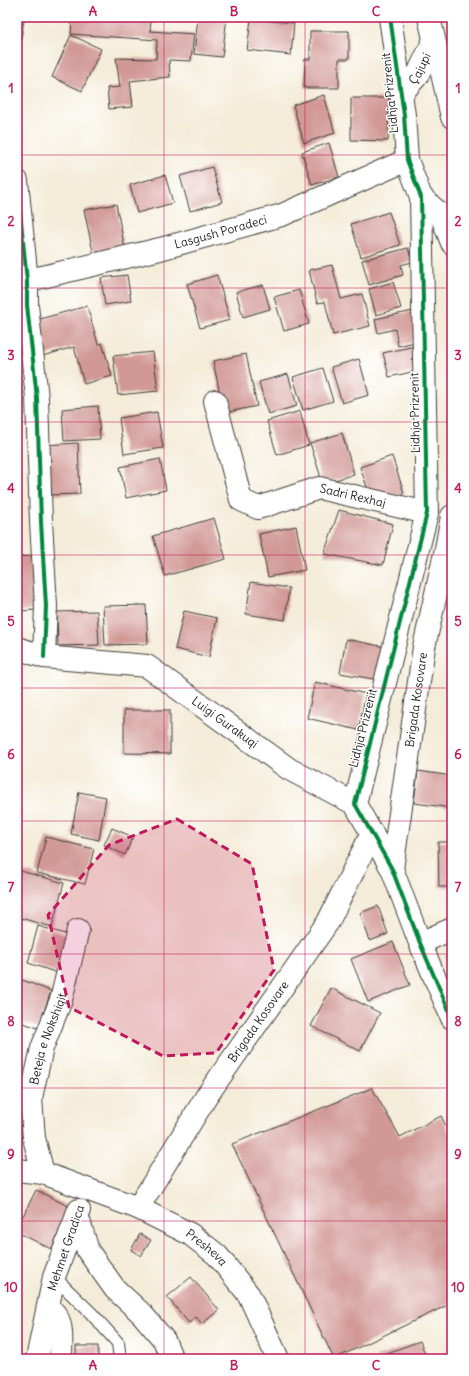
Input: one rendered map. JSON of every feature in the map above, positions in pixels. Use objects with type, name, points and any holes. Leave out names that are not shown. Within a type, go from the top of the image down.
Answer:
[{"type":"street","name":"Lidhja Prizrenit","points":[[355,804],[427,513],[422,197],[407,160],[401,94],[390,17]]},
{"type":"street","name":"Çajupi","points":[[428,17],[452,117]]},
{"type":"street","name":"Çajupi","points":[[401,94],[417,76],[434,40]]},
{"type":"street","name":"Lasgush Poradeci","points":[[22,282],[160,250],[282,215],[407,160]]},
{"type":"street","points":[[17,182],[22,282],[27,305],[37,398],[40,522],[46,606],[44,657]]},
{"type":"street","points":[[422,197],[441,216],[452,243]]},
{"type":"street","name":"Sadri Rexhaj","points":[[215,401],[241,500],[258,508],[319,488],[427,513]]},
{"type":"street","name":"Brigada Kosovare","points":[[395,876],[424,647],[446,550],[452,516]]},
{"type":"street","name":"Luigi Gurakuqi","points":[[17,648],[44,657],[147,666],[288,769],[355,804]]},
{"type":"street","points":[[355,804],[395,876],[420,943],[452,1018]]},
{"type":"street","name":"Brigada Kosovare","points":[[138,1208],[208,1094],[328,922],[372,833]]},
{"type":"street","points":[[420,943],[452,929]]},
{"type":"street","name":"Beteja e Nokshiqit","points":[[42,1173],[34,1138],[31,1098],[42,1048],[61,1000],[78,930]]},
{"type":"street","name":"Presheva","points":[[17,1170],[42,1173],[138,1208],[190,1234],[217,1255],[249,1295],[278,1359]]},
{"type":"street","name":"Mehmet Gradica","points":[[37,1359],[54,1277],[86,1190]]},
{"type":"street","points":[[77,1214],[88,1252],[115,1289],[142,1314],[164,1340],[172,1359]]},
{"type":"street","name":"Mehmet Gradica","points":[[48,1308],[54,1311],[61,1328],[61,1359]]},
{"type":"lane","points":[[54,1277],[118,1342],[120,1359]]},
{"type":"highlighted area","points":[[177,819],[252,864],[274,970],[216,1053],[163,1056],[69,1007],[48,915],[109,845]]},
{"type":"building","points":[[72,17],[151,17],[150,31],[194,34],[191,61],[169,60],[170,77],[130,81],[133,107],[109,109],[107,88],[120,87],[116,58],[156,59],[157,40],[71,34]]},
{"type":"building","points":[[198,17],[227,17],[222,57],[194,54]]},
{"type":"building","points":[[17,19],[24,20],[19,52],[17,52]]},
{"type":"building","points":[[251,19],[294,23],[291,55],[247,50]]},
{"type":"building","points":[[310,31],[349,31],[349,59],[339,59],[339,88],[304,88],[305,59],[310,59]]},
{"type":"building","points":[[71,35],[101,49],[82,91],[52,77]]},
{"type":"building","points":[[324,95],[335,133],[304,143],[293,105]]},
{"type":"building","points":[[351,98],[389,98],[388,141],[351,140]]},
{"type":"building","points":[[329,143],[339,177],[312,185],[302,152]]},
{"type":"building","points":[[212,167],[222,202],[190,211],[180,176]]},
{"type":"building","points":[[165,175],[173,203],[137,213],[130,185]]},
{"type":"building","points":[[116,204],[125,249],[94,256],[84,210]]},
{"type":"building","points":[[389,212],[400,245],[361,257],[351,224]]},
{"type":"building","points":[[408,248],[412,262],[401,265],[403,275],[369,285],[362,260]]},
{"type":"building","points":[[332,265],[341,299],[362,294],[370,326],[333,335],[325,302],[317,303],[309,270]]},
{"type":"building","points":[[127,275],[131,301],[105,305],[101,278]]},
{"type":"building","points":[[217,275],[230,320],[200,328],[187,284]]},
{"type":"building","points":[[393,282],[401,308],[376,315],[369,289]]},
{"type":"building","points":[[263,285],[270,309],[243,317],[236,292]]},
{"type":"building","points":[[299,290],[309,324],[284,331],[274,297]]},
{"type":"building","points":[[87,306],[98,344],[102,343],[112,376],[84,384],[74,347],[39,357],[29,322]]},
{"type":"building","points":[[413,311],[419,341],[398,346],[395,329],[378,333],[375,319]]},
{"type":"building","points":[[415,346],[421,370],[389,377],[383,353]]},
{"type":"building","points":[[153,352],[158,391],[118,395],[113,356]]},
{"type":"building","points":[[246,354],[257,406],[224,413],[213,361]]},
{"type":"building","points":[[359,359],[369,395],[342,403],[331,367]]},
{"type":"building","points":[[323,368],[333,401],[303,410],[293,377]]},
{"type":"building","points":[[288,374],[297,406],[268,414],[259,382]]},
{"type":"building","points":[[98,406],[100,439],[64,441],[62,409]]},
{"type":"building","points":[[300,411],[309,445],[277,455],[267,421]]},
{"type":"building","points":[[157,412],[163,448],[124,454],[119,418]]},
{"type":"building","points":[[342,433],[354,474],[323,484],[310,443]]},
{"type":"building","points":[[78,443],[80,494],[46,495],[44,445]]},
{"type":"building","points":[[392,456],[404,493],[373,504],[360,467]]},
{"type":"building","points":[[160,459],[166,490],[126,498],[120,467]]},
{"type":"building","points":[[339,510],[393,524],[383,565],[324,554]]},
{"type":"building","points":[[214,518],[226,559],[165,576],[153,536]]},
{"type":"building","points":[[296,526],[305,570],[268,577],[259,534]]},
{"type":"building","points":[[34,556],[38,610],[17,611],[17,557]]},
{"type":"building","points":[[251,582],[289,588],[285,620],[246,614]]},
{"type":"building","points":[[146,605],[148,644],[105,645],[103,606]]},
{"type":"building","points":[[97,611],[99,645],[58,646],[57,612]]},
{"type":"building","points":[[184,611],[217,618],[209,657],[175,649]]},
{"type":"building","points":[[346,639],[385,647],[379,680],[340,673]]},
{"type":"building","points":[[315,682],[366,694],[358,730],[307,718]]},
{"type":"building","points":[[124,710],[170,710],[170,754],[124,753]]},
{"type":"building","points":[[418,771],[452,776],[452,808],[414,803]]},
{"type":"building","points":[[79,792],[106,797],[99,840],[71,834]]},
{"type":"building","points":[[112,828],[133,837],[125,855],[104,845]]},
{"type":"building","points":[[46,837],[94,849],[85,884],[37,873]]},
{"type":"building","points":[[438,842],[452,842],[452,887],[439,887]]},
{"type":"building","points":[[17,870],[64,883],[52,927],[17,917]]},
{"type":"building","points":[[378,906],[388,934],[370,941],[360,913]]},
{"type":"building","points":[[38,926],[72,936],[61,974],[28,963]]},
{"type":"building","points":[[393,942],[410,985],[368,1002],[351,959]]},
{"type":"building","points":[[452,953],[452,972],[446,956]]},
{"type":"building","points":[[17,978],[51,991],[38,1028],[17,1021]]},
{"type":"building","points":[[331,988],[380,1013],[360,1051],[311,1026]]},
{"type":"building","points":[[372,1088],[400,1137],[441,1116],[452,1138],[452,1303],[334,1359],[232,1144]]},
{"type":"building","points":[[36,1190],[72,1208],[51,1249],[17,1232],[17,1228]]},
{"type":"building","points":[[140,1234],[151,1240],[141,1256],[131,1250]]},
{"type":"building","points":[[191,1277],[219,1310],[202,1324],[196,1317],[189,1323],[167,1297]]},
{"type":"building","points":[[420,1341],[427,1359],[377,1359],[376,1357]]},
{"type":"building","points":[[76,1346],[98,1346],[98,1359],[76,1359]]},
{"type":"cycle path","points":[[390,17],[404,115],[407,160],[421,197],[427,513],[355,804],[392,869],[420,943],[452,1018]]},
{"type":"cycle path","points":[[17,181],[27,281],[27,305],[37,398],[41,522],[46,606],[44,657]]}]
